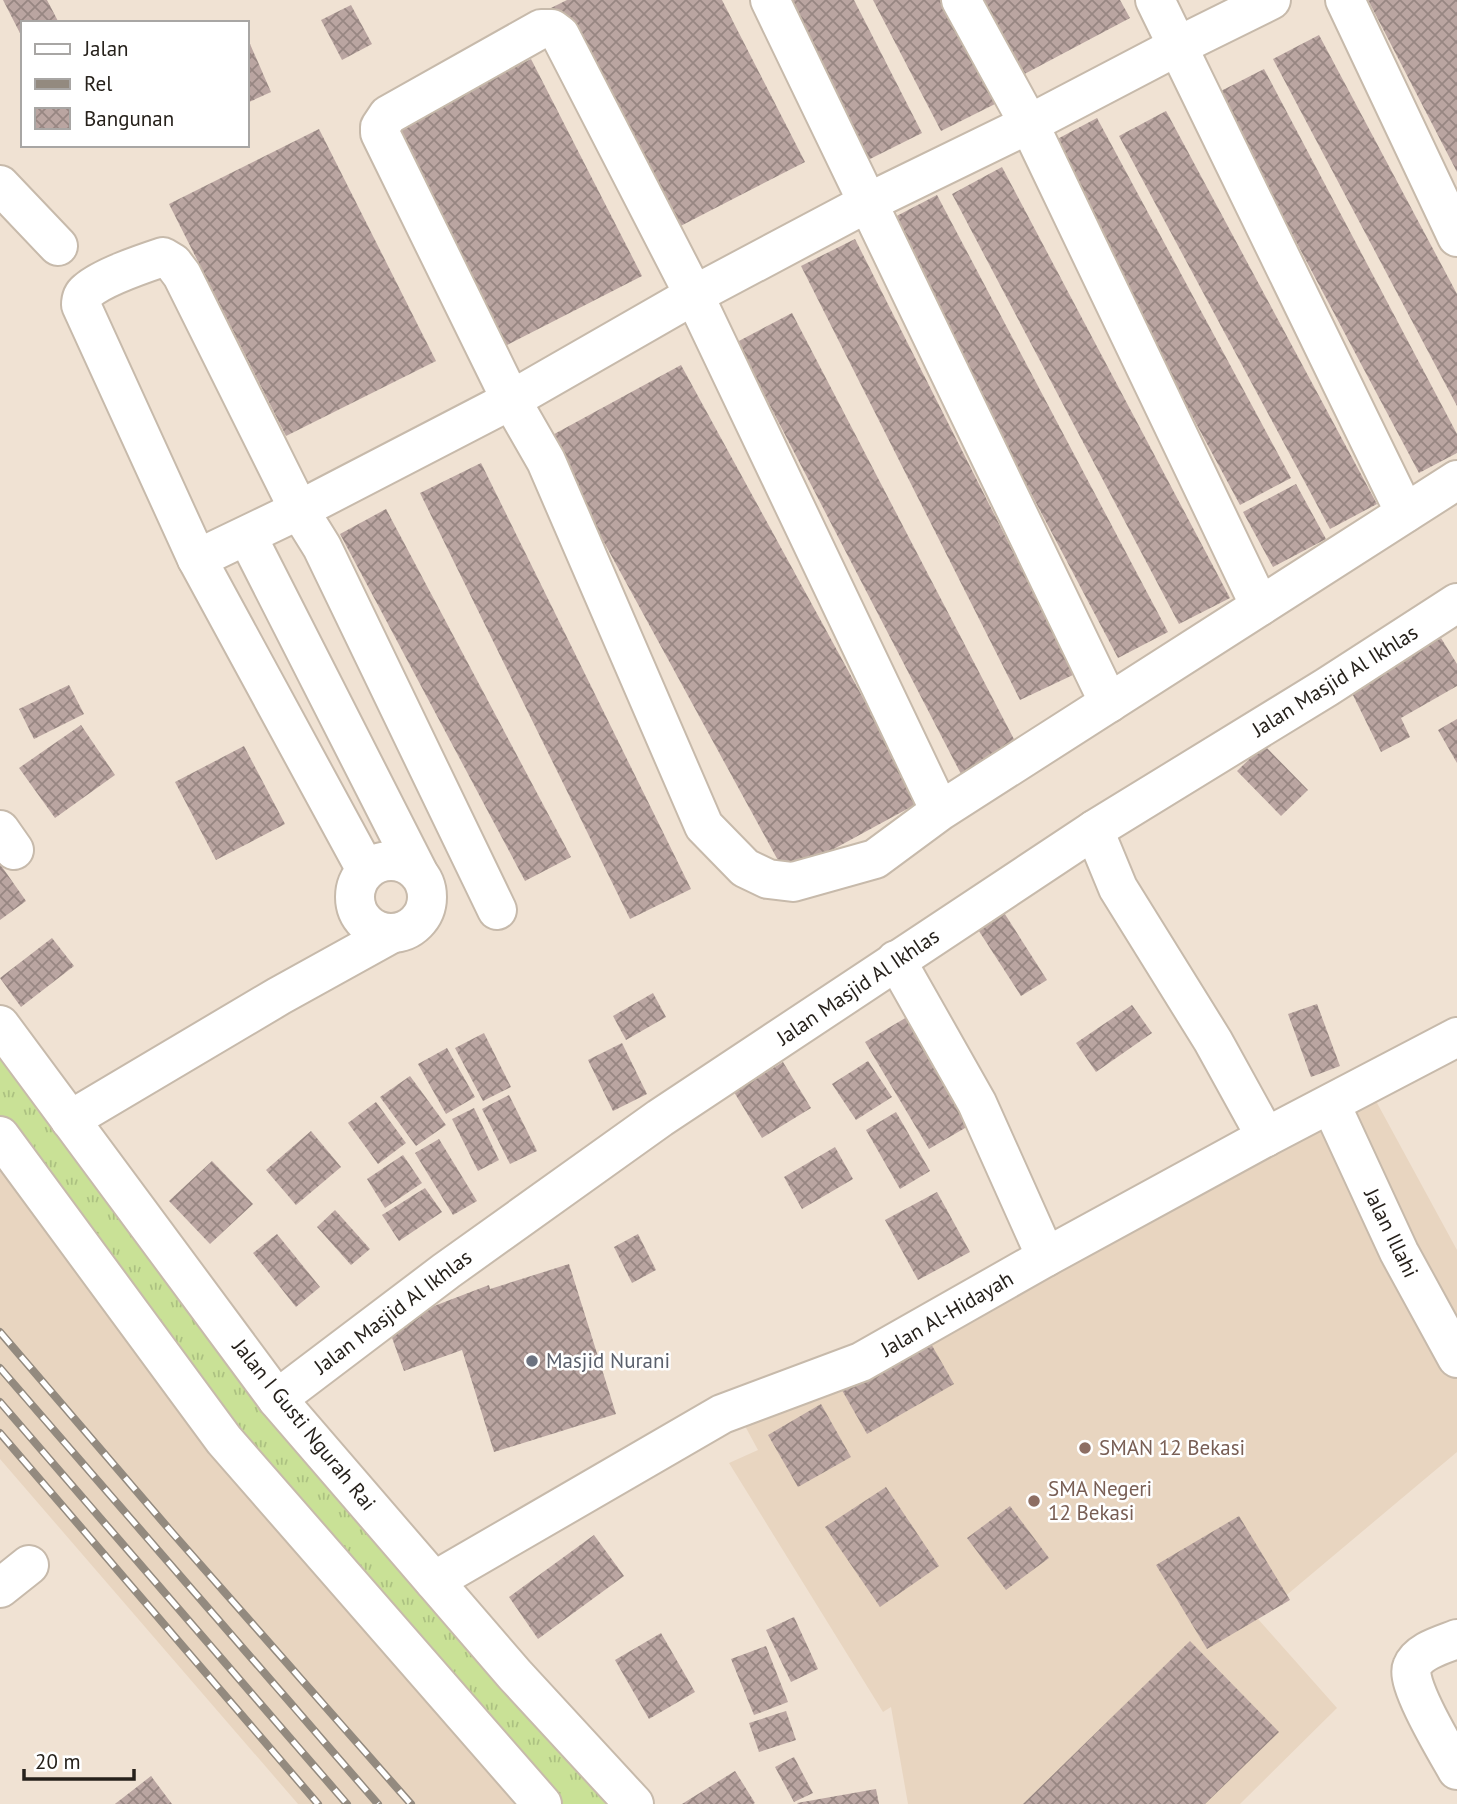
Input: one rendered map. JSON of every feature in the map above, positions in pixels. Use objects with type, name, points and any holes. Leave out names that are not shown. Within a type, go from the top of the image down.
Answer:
[{"type":"street","points":[[770,0],[1109,703]]},
{"type":"street","points":[[961,0],[1030,124],[1260,606]]},
{"type":"street","points":[[1155,0],[1405,513]]},
{"type":"street","points":[[197,559],[299,510],[510,400],[694,295],[869,202],[1030,124],[1270,0]]},
{"type":"street","points":[[1345,0],[1457,237]]},
{"type":"street","points":[[940,811],[694,295],[560,36],[552,29],[541,29],[388,115],[381,124],[380,132],[510,400],[546,461],[705,826],[745,868],[768,879],[793,883],[875,859],[940,811],[1457,480]]},
{"type":"street","points":[[0,186],[58,246]]},
{"type":"street","points":[[366,870],[197,559],[81,305],[81,297],[96,285],[163,257],[173,263],[182,275],[299,510],[322,547],[497,910]]},
{"type":"street","points":[[247,536],[418,872],[427,890],[426,912],[418,924],[406,932],[391,934],[377,931],[365,923],[357,911],[354,896],[358,882],[366,870],[378,863],[392,861],[406,863],[418,872]]},
{"type":"street","name":"Jalan Masjid Al Ikhlas","points":[[277,1399],[446,1271],[649,1126],[1094,830],[1327,687],[1457,603]]},
{"type":"street","points":[[1094,830],[1118,888],[1213,1041],[1266,1137]]},
{"type":"street","points":[[70,1120],[279,996],[391,934]]},
{"type":"street","points":[[897,960],[976,1103],[1046,1257]]},
{"type":"street","name":"Jalan I Gusti Ngurah Rai","points":[[0,1025],[277,1399],[515,1675],[634,1804]]},
{"type":"street","name":"Jalan Al-Hidayah","points":[[434,1581],[722,1414],[861,1362],[1266,1137],[1457,1037]]},
{"type":"street","name":"Jalan Illahi","points":[[1331,1105],[1399,1252],[1457,1358]]},
{"type":"street","points":[[0,1136],[224,1440],[542,1804]]},
{"type":"street","points":[[0,1588],[29,1565]]},
{"type":"street","points":[[1457,1639],[1421,1655],[1412,1665],[1410,1676],[1457,1770]]},
{"type":"shaded area","points":[[1364,1079],[1457,1250],[1457,1452],[1258,1619],[1337,1708],[1240,1804],[908,1804],[891,1707],[883,1712],[729,1463],[758,1450],[738,1413]]},
{"type":"shaded area","points":[[0,1136],[542,1804],[298,1804],[0,1459]]},
{"type":"green space","points":[[0,1025],[70,1120],[634,1804],[542,1804],[0,1136]]},
{"type":"building","points":[[3,0],[47,0],[58,21],[21,21],[21,35]]},
{"type":"building","points":[[567,0],[722,0],[805,162],[665,234],[549,9]]},
{"type":"building","points":[[781,0],[854,0],[922,133],[864,162]]},
{"type":"building","points":[[873,0],[942,0],[995,104],[941,131]]},
{"type":"building","points":[[974,0],[1120,0],[1130,18],[1015,79]]},
{"type":"building","points":[[1368,0],[1457,0],[1457,172],[1428,116]]},
{"type":"building","points":[[351,5],[372,44],[342,60],[321,20]]},
{"type":"building","points":[[1319,35],[1457,294],[1457,406],[1273,59]]},
{"type":"building","points":[[248,39],[271,92],[248,103]]},
{"type":"building","points":[[531,59],[642,276],[501,348],[390,131]]},
{"type":"building","points":[[1264,69],[1457,434],[1457,453],[1419,473],[1217,93]]},
{"type":"building","points":[[1166,111],[1377,504],[1330,529],[1119,136]]},
{"type":"building","points":[[1097,118],[1291,478],[1240,505],[1046,145]]},
{"type":"building","points":[[319,129],[436,361],[286,436],[169,204]]},
{"type":"building","points":[[1002,167],[1230,598],[1179,624],[952,194]]},
{"type":"building","points":[[937,195],[1168,632],[1118,658],[887,221]]},
{"type":"building","points":[[855,239],[1075,674],[1020,700],[801,266]]},
{"type":"building","points":[[792,313],[1017,745],[961,774],[737,342]]},
{"type":"building","points":[[681,365],[920,802],[786,875],[547,438]]},
{"type":"building","points":[[481,463],[691,889],[630,919],[420,493]]},
{"type":"building","points":[[1296,484],[1326,539],[1273,567],[1243,512]]},
{"type":"building","points":[[386,509],[571,857],[525,881],[340,534]]},
{"type":"building","points":[[1441,638],[1457,664],[1457,686],[1401,718],[1410,737],[1381,752],[1348,685],[1379,674]]},
{"type":"building","points":[[69,685],[84,714],[34,739],[19,709]]},
{"type":"building","points":[[1457,719],[1457,763],[1438,730]]},
{"type":"building","points":[[81,725],[115,775],[55,818],[19,768]]},
{"type":"building","points":[[1264,745],[1308,790],[1281,816],[1237,771]]},
{"type":"building","points":[[244,746],[285,824],[216,860],[175,782]]},
{"type":"building","points":[[0,864],[26,901],[0,920]]},
{"type":"building","points":[[1001,908],[1047,980],[1021,996],[975,925]]},
{"type":"building","points":[[52,938],[74,966],[21,1007],[0,978]]},
{"type":"building","points":[[653,993],[666,1017],[626,1040],[613,1016]]},
{"type":"building","points":[[1317,1004],[1340,1066],[1311,1077],[1288,1014]]},
{"type":"building","points":[[1132,1005],[1152,1033],[1096,1072],[1076,1043]]},
{"type":"building","points":[[912,1014],[977,1121],[929,1149],[865,1042]]},
{"type":"building","points":[[484,1033],[511,1087],[483,1101],[455,1048]]},
{"type":"building","points":[[622,1043],[647,1094],[613,1111],[588,1060]]},
{"type":"building","points":[[447,1048],[475,1097],[446,1114],[418,1064]]},
{"type":"building","points":[[868,1061],[892,1097],[856,1120],[832,1084]]},
{"type":"building","points":[[783,1062],[811,1108],[762,1138],[734,1092]]},
{"type":"building","points":[[410,1076],[446,1125],[416,1146],[380,1097]]},
{"type":"building","points":[[509,1095],[537,1151],[510,1164],[482,1109]]},
{"type":"building","points":[[376,1102],[406,1143],[378,1164],[348,1123]]},
{"type":"building","points":[[474,1108],[499,1160],[478,1171],[452,1119]]},
{"type":"building","points":[[896,1112],[930,1171],[900,1189],[866,1130]]},
{"type":"building","points":[[311,1131],[341,1167],[296,1205],[266,1170]]},
{"type":"building","points":[[439,1139],[477,1201],[453,1215],[415,1153]]},
{"type":"building","points":[[835,1147],[853,1179],[802,1209],[784,1177]]},
{"type":"building","points":[[403,1155],[422,1183],[385,1208],[367,1179]]},
{"type":"building","points":[[212,1161],[253,1204],[210,1244],[169,1201]]},
{"type":"building","points":[[425,1188],[442,1212],[399,1241],[382,1215]]},
{"type":"building","points":[[937,1192],[970,1252],[918,1280],[885,1220]]},
{"type":"building","points":[[335,1210],[370,1249],[351,1265],[317,1227]]},
{"type":"building","points":[[277,1234],[320,1287],[296,1307],[253,1253]]},
{"type":"building","points":[[638,1234],[656,1270],[632,1283],[614,1247]]},
{"type":"building","name":"Masjid Nurani","points":[[569,1264],[616,1414],[494,1452],[462,1350],[404,1371],[387,1324],[489,1285],[490,1289]]},
{"type":"building","points":[[926,1335],[954,1384],[867,1434],[839,1385]]},
{"type":"building","points":[[821,1404],[851,1457],[798,1487],[768,1435]]},
{"type":"building","points":[[886,1487],[939,1566],[880,1607],[825,1527]]},
{"type":"building","points":[[1010,1506],[1049,1558],[1006,1590],[967,1538]]},
{"type":"building","points":[[1239,1516],[1290,1600],[1207,1649],[1156,1565]]},
{"type":"building","points":[[594,1535],[624,1576],[538,1639],[509,1597]]},
{"type":"building","points":[[794,1617],[818,1669],[791,1682],[766,1630]]},
{"type":"building","points":[[661,1633],[695,1692],[649,1719],[615,1660]]},
{"type":"building","points":[[1190,1641],[1279,1732],[1205,1804],[1023,1804]]},
{"type":"building","points":[[766,1646],[788,1702],[754,1715],[731,1659]]},
{"type":"building","points":[[786,1711],[796,1740],[759,1752],[749,1723]]},
{"type":"building","points":[[794,1757],[813,1793],[794,1802],[775,1767]]},
{"type":"building","points":[[735,1771],[755,1803],[682,1804]]},
{"type":"building","points":[[151,1776],[172,1804],[115,1804]]},
{"type":"building","points":[[876,1789],[879,1804],[797,1803]]},
{"type":"railway","points":[[0,1332],[411,1804]]},
{"type":"railway","points":[[0,1368],[378,1804]]},
{"type":"railway","points":[[0,1402],[347,1804]]},
{"type":"railway","points":[[0,1433],[318,1804]]},
{"type":"place","name":"Masjid Nurani","points":[[532,1361]]},
{"type":"place","name":"SMAN 12 Bekasi","points":[[1085,1448]]},
{"type":"place","name":"SMA Negeri 12 Bekasi","points":[[1034,1501]]}]
